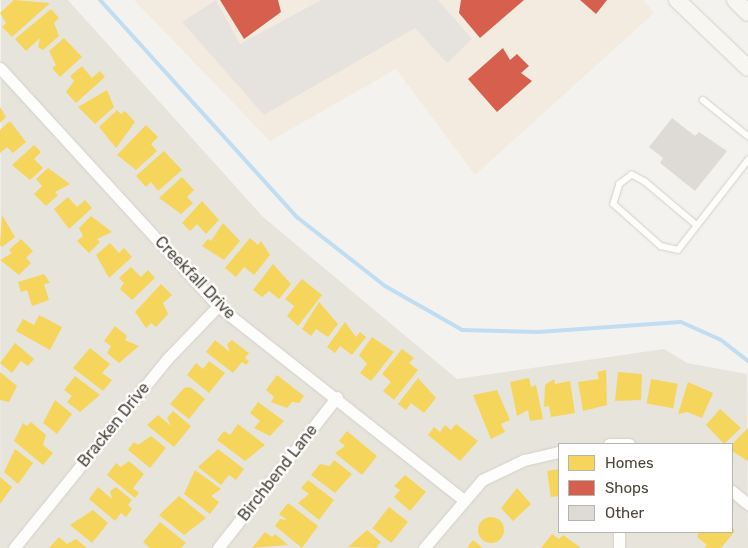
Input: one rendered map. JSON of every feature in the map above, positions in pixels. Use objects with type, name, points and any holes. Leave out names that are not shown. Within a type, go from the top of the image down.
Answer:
[{"type":"main road","points":[[677,0],[748,68]]},
{"type":"main road","points":[[735,0],[748,13]]},
{"type":"street","name":"Creekfall Drive","points":[[0,68],[218,306],[337,397],[462,499]]},
{"type":"street","name":"Bracken Drive","points":[[14,548],[178,345],[218,306]]},
{"type":"street","name":"Birchbend Lane","points":[[218,548],[337,397]]},
{"type":"street","points":[[424,548],[462,499],[495,472],[558,452]]},
{"type":"street","points":[[733,492],[748,504]]},
{"type":"street","points":[[619,533],[619,548]]},
{"type":"lane","points":[[703,100],[748,136]]},
{"type":"lane","points":[[697,226],[645,182],[632,175],[620,184],[614,204],[661,246],[678,250],[697,226],[748,160]]},
{"type":"shaded area","points":[[1,0],[68,0],[262,216],[457,379],[664,349],[687,363],[747,374],[748,548],[0,548]]},
{"type":"shaded area","points":[[134,0],[644,0],[654,13],[475,175],[396,69],[270,141]]},
{"type":"shaded area","points":[[216,0],[240,44],[321,0],[438,0],[472,39],[447,63],[415,28],[264,115],[182,22]]},
{"type":"building: Homes","points":[[14,0],[50,3],[12,37],[2,27],[6,23],[0,13]]},
{"type":"building: Homes","points":[[51,9],[59,18],[54,23],[59,36],[43,50],[38,47],[40,38],[26,51],[15,39]]},
{"type":"building: Homes","points":[[64,38],[82,57],[60,77],[52,68],[56,65],[49,51]]},
{"type":"building: Homes","points":[[82,66],[92,78],[100,71],[105,77],[76,103],[66,92],[74,81],[70,76]]},
{"type":"building: Homes","points":[[107,90],[114,107],[95,124],[78,107]]},
{"type":"building: Homes","points":[[0,107],[6,117],[0,123]]},
{"type":"building: Homes","points":[[117,110],[121,114],[125,111],[135,122],[116,148],[99,127]]},
{"type":"building: Homes","points":[[10,121],[26,142],[13,153],[7,147],[0,153],[0,130]]},
{"type":"building: Homes","points":[[146,125],[158,137],[151,144],[157,151],[136,170],[117,155]]},
{"type":"building: Homes","points":[[34,145],[41,152],[34,159],[43,168],[30,180],[12,165]]},
{"type":"building: Homes","points":[[164,151],[182,170],[158,191],[151,182],[146,187],[136,176]]},
{"type":"building: Homes","points":[[48,168],[70,184],[55,192],[58,195],[46,206],[34,194],[42,186],[36,179]]},
{"type":"building: Homes","points":[[182,177],[194,190],[187,197],[193,203],[181,214],[159,198]]},
{"type":"building: Homes","points":[[68,197],[77,207],[85,200],[92,208],[69,229],[54,209]]},
{"type":"building: Homes","points":[[202,201],[219,220],[206,234],[197,224],[190,231],[182,223]]},
{"type":"building: Homes","points":[[2,215],[15,237],[2,247],[0,245]]},
{"type":"building: Homes","points":[[91,216],[112,232],[97,239],[100,242],[89,253],[77,241],[83,236],[79,228]]},
{"type":"building: Homes","points":[[223,223],[240,241],[224,260],[202,246],[208,239],[211,241]]},
{"type":"building: Homes","points":[[250,238],[258,245],[261,241],[270,255],[254,275],[244,267],[236,277],[225,268]]},
{"type":"building: Homes","points":[[21,239],[33,251],[26,258],[31,263],[19,275],[0,260],[12,253],[9,250]]},
{"type":"building: Homes","points":[[110,243],[119,253],[124,248],[132,257],[109,278],[96,255]]},
{"type":"building: Homes","points":[[273,264],[291,284],[279,299],[269,291],[262,297],[253,290]]},
{"type":"building: Homes","points":[[131,267],[141,277],[148,270],[155,278],[132,300],[120,289],[124,283],[119,278]]},
{"type":"building: Homes","points":[[44,274],[50,283],[44,284],[49,300],[32,306],[27,290],[21,292],[18,282]]},
{"type":"building: Homes","points":[[302,279],[322,295],[298,326],[287,316],[294,306],[285,299]]},
{"type":"building: Homes","points":[[161,284],[172,295],[163,303],[168,314],[156,327],[151,323],[146,328],[135,312]]},
{"type":"building: Homes","points":[[319,302],[338,324],[328,337],[316,329],[311,336],[302,329]]},
{"type":"building: Homes","points":[[39,315],[62,327],[50,350],[16,331],[23,319],[34,325]]},
{"type":"building: Homes","points":[[345,322],[356,337],[360,332],[366,337],[352,355],[340,346],[335,353],[327,347]]},
{"type":"building: Homes","points":[[115,326],[127,336],[125,340],[139,346],[119,363],[107,353],[111,346],[104,341]]},
{"type":"building: Homes","points":[[372,337],[394,352],[371,381],[360,373],[367,364],[359,355]]},
{"type":"building: Homes","points":[[215,340],[230,352],[227,344],[232,340],[249,353],[245,358],[249,361],[246,365],[242,362],[233,373],[206,352]]},
{"type":"building: Homes","points":[[15,343],[34,359],[28,366],[21,361],[12,373],[0,363]]},
{"type":"building: Homes","points":[[90,348],[110,364],[102,373],[112,380],[103,391],[73,368]]},
{"type":"building: Homes","points":[[402,349],[414,358],[409,363],[418,370],[394,400],[383,391],[391,382],[382,374]]},
{"type":"building: Homes","points":[[209,361],[225,373],[209,393],[187,375],[196,363],[203,369]]},
{"type":"building: Homes","points":[[606,370],[607,405],[583,411],[578,382],[599,379],[597,372]]},
{"type":"building: Homes","points":[[0,372],[17,386],[9,402],[0,400]]},
{"type":"building: Homes","points":[[618,372],[642,374],[641,400],[615,401]]},
{"type":"building: Homes","points":[[277,375],[304,396],[299,403],[292,402],[287,408],[271,402],[274,397],[266,390]]},
{"type":"building: Homes","points":[[75,376],[100,395],[80,412],[67,402],[72,396],[64,390]]},
{"type":"building: Homes","points":[[418,378],[436,398],[424,413],[411,403],[406,410],[398,404]]},
{"type":"building: Homes","points":[[529,378],[531,387],[536,385],[543,419],[530,421],[528,410],[517,416],[510,382]]},
{"type":"building: Homes","points":[[554,379],[555,384],[570,381],[575,413],[551,417],[549,406],[544,407],[545,385]]},
{"type":"building: Homes","points":[[651,379],[678,384],[673,408],[647,404]]},
{"type":"building: Homes","points":[[688,382],[713,393],[702,418],[687,412],[678,414]]},
{"type":"building: Homes","points":[[190,387],[205,399],[189,419],[170,404],[184,388]]},
{"type":"building: Homes","points":[[497,390],[510,420],[501,424],[505,432],[491,439],[473,395]]},
{"type":"building: Homes","points":[[55,400],[72,414],[57,434],[43,423]]},
{"type":"building: Homes","points":[[258,402],[284,421],[270,436],[254,428],[260,421],[250,413]]},
{"type":"building: Homes","points":[[720,409],[741,428],[723,443],[706,425]]},
{"type":"building: Homes","points":[[173,411],[191,426],[174,447],[147,425],[158,415],[171,426],[167,418]]},
{"type":"building: Homes","points":[[31,422],[46,435],[43,445],[53,453],[43,465],[14,441],[23,423],[27,426]]},
{"type":"building: Homes","points":[[238,424],[265,445],[245,461],[217,440],[224,431],[230,435]]},
{"type":"building: Homes","points":[[456,424],[478,441],[460,461],[428,435],[434,427],[440,432],[445,425],[451,430]]},
{"type":"building: Homes","points":[[748,428],[748,461],[733,452],[733,443]]},
{"type":"building: Homes","points":[[347,431],[377,456],[362,475],[335,453],[345,446],[339,441]]},
{"type":"building: Homes","points":[[151,436],[166,448],[150,468],[128,450],[134,442],[138,445]]},
{"type":"building: Homes","points":[[15,449],[33,463],[18,484],[4,472]]},
{"type":"building: Homes","points":[[218,449],[244,469],[236,480],[229,475],[221,485],[198,467]]},
{"type":"building: Homes","points":[[334,460],[352,474],[335,493],[311,475],[320,464],[330,466]]},
{"type":"building: Homes","points":[[129,461],[144,474],[133,488],[139,493],[135,498],[107,475],[116,463],[121,467]]},
{"type":"building: Homes","points":[[558,469],[558,496],[551,497],[547,471]]},
{"type":"building: Homes","points":[[195,470],[221,489],[211,496],[219,502],[210,514],[184,494]]},
{"type":"building: Homes","points":[[405,475],[426,492],[410,511],[394,497],[400,490],[394,486]]},
{"type":"building: Homes","points":[[0,477],[12,487],[0,504]]},
{"type":"building: Homes","points":[[308,480],[334,500],[319,520],[298,503],[309,494],[301,488]]},
{"type":"building: Homes","points":[[98,487],[112,499],[110,491],[116,487],[132,500],[128,505],[132,509],[126,517],[121,513],[115,521],[89,499]]},
{"type":"building: Homes","points":[[517,488],[531,504],[513,521],[501,508]]},
{"type":"building: Homes","points":[[179,496],[206,518],[184,535],[159,515]]},
{"type":"building: Homes","points":[[288,503],[318,526],[302,548],[275,526],[280,519],[287,520],[279,514]]},
{"type":"building: Homes","points":[[389,507],[408,522],[391,543],[372,528]]},
{"type":"building: Homes","points":[[93,510],[108,523],[92,543],[70,525]]},
{"type":"building: Homes","points":[[491,517],[500,521],[504,530],[500,539],[491,543],[482,539],[478,530],[482,521]]},
{"type":"building: Homes","points":[[160,522],[186,543],[181,548],[150,548],[143,542]]},
{"type":"building: Homes","points":[[733,529],[735,531],[721,548],[704,548],[707,545],[697,537],[699,533],[733,533]]},
{"type":"building: Homes","points":[[367,530],[381,542],[376,548],[348,547]]},
{"type":"building: Homes","points":[[265,532],[272,537],[275,534],[288,545],[252,548]]},
{"type":"building: Homes","points":[[552,534],[559,539],[563,535],[581,548],[541,548]]},
{"type":"building: Homes","points":[[59,537],[67,544],[76,539],[87,548],[49,548]]},
{"type":"building: Homes","points":[[473,540],[483,548],[467,548]]},
{"type":"building: Shops","points":[[220,0],[278,0],[281,12],[244,39]]},
{"type":"building: Shops","points":[[461,0],[524,0],[480,38],[459,13]]},
{"type":"building: Shops","points":[[580,0],[607,0],[596,14]]},
{"type":"building: Shops","points":[[503,48],[510,60],[517,54],[529,66],[521,73],[532,81],[497,112],[468,79]]},
{"type":"building: Other","points":[[672,118],[695,136],[699,132],[727,151],[695,191],[660,163],[663,158],[649,147]]},
{"type":"waterway","points":[[100,0],[298,218],[385,286],[462,330],[538,332],[681,322],[721,340],[748,361]]}]
